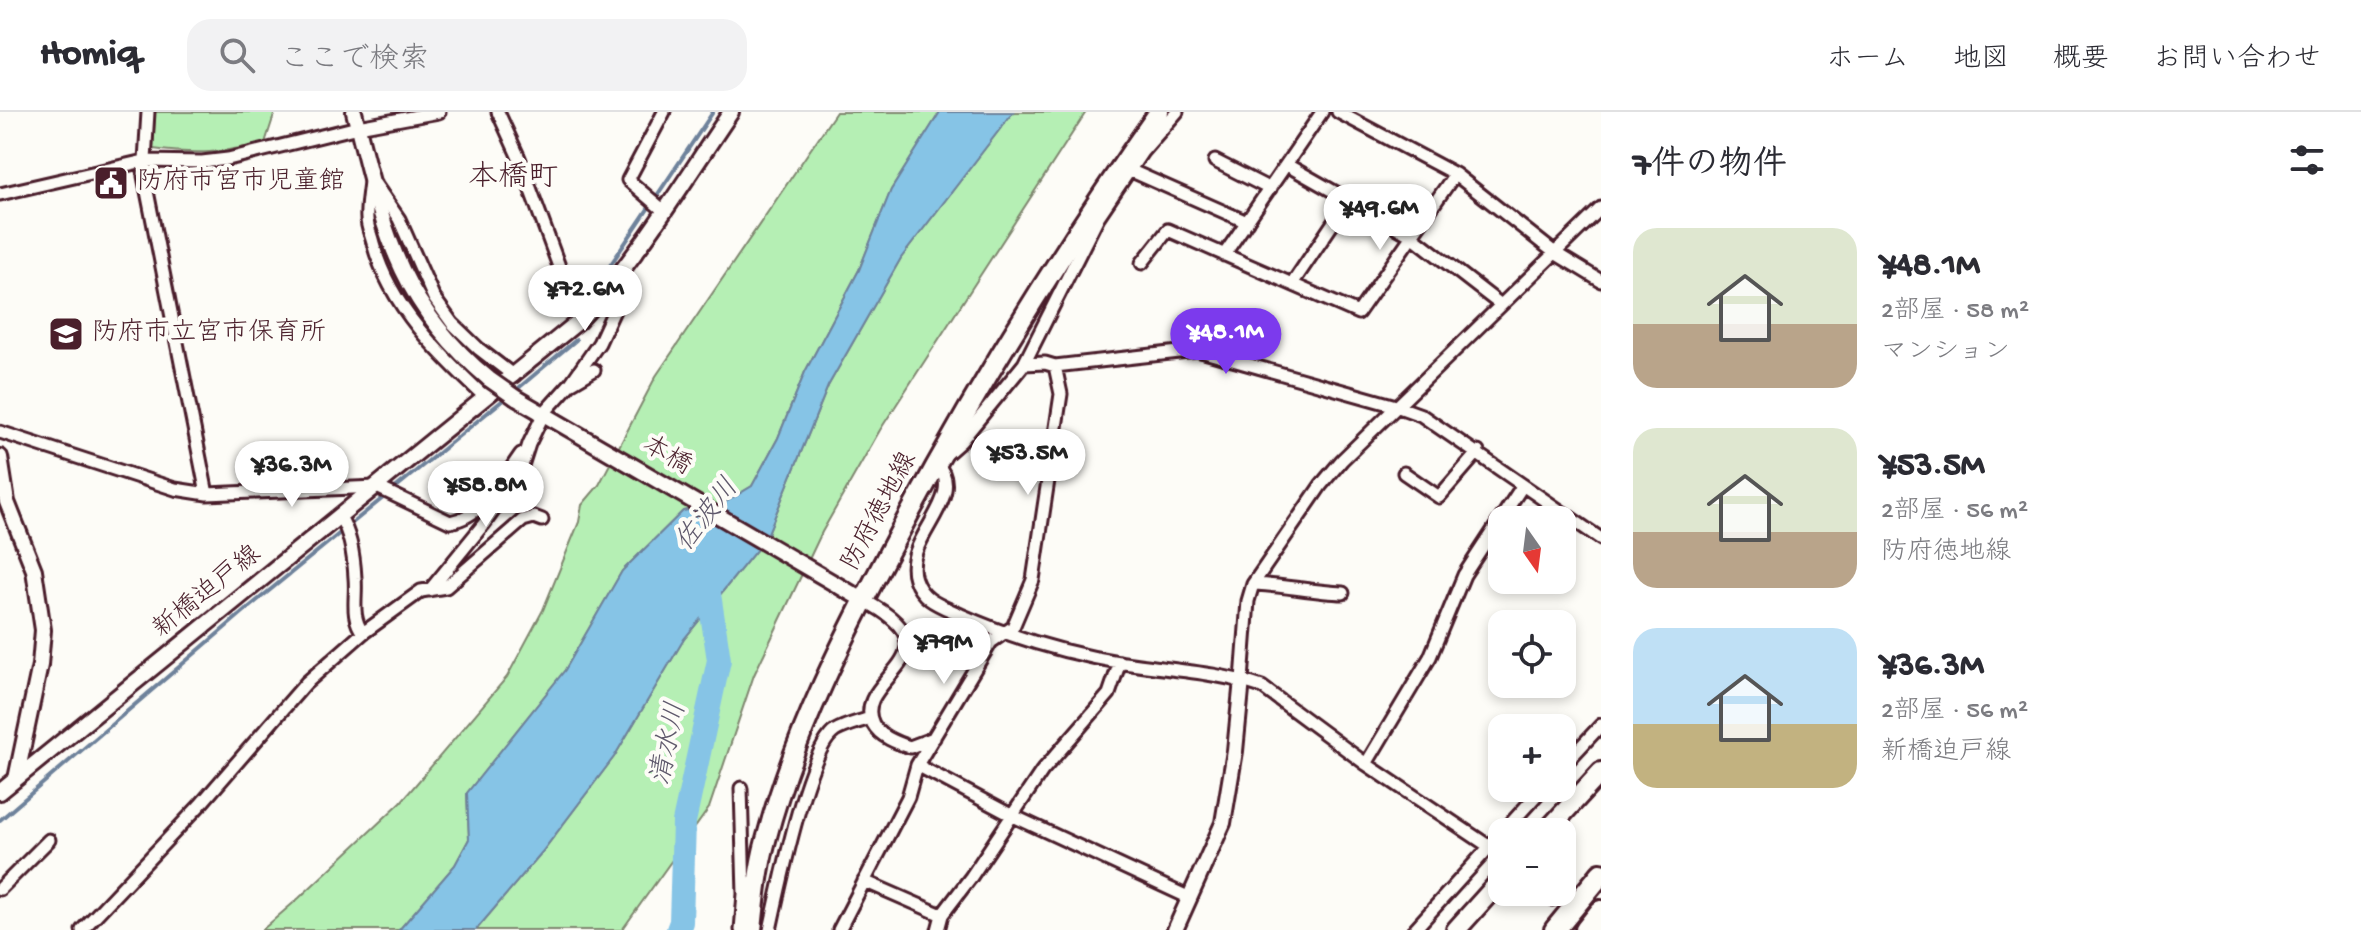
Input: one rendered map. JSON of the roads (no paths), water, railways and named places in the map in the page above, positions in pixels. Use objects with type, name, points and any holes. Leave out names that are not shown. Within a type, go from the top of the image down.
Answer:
[{"type":"highway","points":[[1555,930],[1601,874]]},
{"type":"highway","points":[[1586,930],[1601,911]]},
{"type":"main road","name":"防府徳地線","points":[[752,930],[765,844],[779,792],[816,698],[863,600],[936,463],[1008,339],[1126,168],[1159,112]]},
{"type":"main road","points":[[1559,818],[1601,772]]},
{"type":"main road","points":[[1456,930],[1488,895]]},
{"type":"street","points":[[148,112],[144,176],[207,494]]},
{"type":"street","name":"本橋","points":[[354,112],[397,261],[423,310],[468,361],[516,398],[863,600]]},
{"type":"street","points":[[0,194],[144,161],[228,159],[358,127],[439,112]]},
{"type":"street","points":[[430,590],[519,475],[544,413],[571,383],[599,343],[617,304],[614,284],[589,285],[564,280],[519,158],[498,112]]},
{"type":"street","points":[[664,112],[628,180],[664,211]]},
{"type":"street","name":"新橋迫戸線","points":[[0,792],[579,321],[614,284],[731,112]]},
{"type":"street","points":[[1177,112],[1126,168],[1024,364],[970,431],[936,463],[945,471],[947,490],[915,555],[912,567],[915,579],[928,599],[1001,633],[1120,662],[1242,680],[1262,687],[1366,764],[1488,846]]},
{"type":"street","points":[[1224,255],[1322,112]]},
{"type":"street","points":[[1338,112],[1455,174],[1555,253],[1601,281]]},
{"type":"street","points":[[1215,161],[1270,189]]},
{"type":"street","points":[[1287,165],[1412,236],[1501,305]]},
{"type":"street","points":[[1126,168],[1247,222]]},
{"type":"street","points":[[1142,263],[1168,230],[1358,313],[1455,174]]},
{"type":"street","points":[[370,176],[399,219],[434,298],[452,323],[514,376]]},
{"type":"street","points":[[370,176],[367,219],[387,280],[423,335],[486,398]]},
{"type":"street","points":[[1292,284],[1348,201]]},
{"type":"street","points":[[1175,930],[1223,823],[1235,751],[1248,601],[1253,584],[1321,485],[1342,460],[1601,208]]},
{"type":"street","points":[[1024,364],[1055,366],[1197,350],[1396,406],[1421,415],[1601,539]]},
{"type":"street","points":[[839,930],[908,797],[917,765],[991,642],[1013,627],[1033,580],[1061,394],[1055,366]]},
{"type":"street","points":[[571,383],[594,370]]},
{"type":"street","points":[[0,432],[175,489],[207,494],[377,487],[450,522],[462,520],[477,510],[496,490],[529,444]]},
{"type":"street","points":[[1404,473],[1439,497],[1478,452]]},
{"type":"street","points":[[0,457],[7,502],[34,570],[43,630],[40,665],[16,779]]},
{"type":"street","points":[[1366,764],[1430,657],[1464,575],[1523,485]]},
{"type":"street","points":[[340,517],[347,528],[355,578],[354,609],[357,625],[363,633]]},
{"type":"street","points":[[82,930],[200,805],[283,706],[363,633],[421,591],[446,587],[523,520],[534,517],[542,520]]},
{"type":"street","points":[[1253,584],[1343,593]]},
{"type":"street","points":[[863,600],[896,621],[904,632],[908,646],[905,658],[870,705],[870,718],[876,729],[910,747],[934,737]]},
{"type":"street","points":[[938,930],[942,915],[1042,771],[1109,694],[1120,662]]},
{"type":"street","points":[[770,930],[788,844],[814,766],[827,739],[836,731],[870,718]]},
{"type":"street","points":[[1576,752],[1601,725]]},
{"type":"street","points":[[917,765],[1011,815],[1190,898]]},
{"type":"street","points":[[741,788],[744,894],[741,930]]},
{"type":"street","points":[[1516,818],[1531,802]]},
{"type":"street","points":[[0,889],[49,840]]},
{"type":"street","points":[[1414,930],[1488,849]]},
{"type":"street","points":[[864,881],[942,915]]},
{"type":"water","name":"佐波川","points":[[940,112],[1013,112],[901,258],[828,386],[766,538],[684,639],[614,757],[542,852],[476,930],[399,930],[455,865],[469,839],[467,793],[565,670],[622,571],[683,511],[722,504],[752,486],[778,438],[805,372],[859,270],[891,190]]},
{"type":"waterway","points":[[607,270],[713,112]]},
{"type":"waterway","points":[[515,391],[576,340]]},
{"type":"waterway","points":[[0,820],[248,608],[508,396]]},
{"type":"waterway","name":"清水川","points":[[678,930],[681,922],[684,822],[719,660],[706,574]]},
{"type":"place","name":"防府市宮市児童館","points":[[111,183]]},
{"type":"place","name":"防府市立宮市保育所","points":[[66,334]]},
{"type":"district","name":"本橋町","points":[[513,179]]}]
